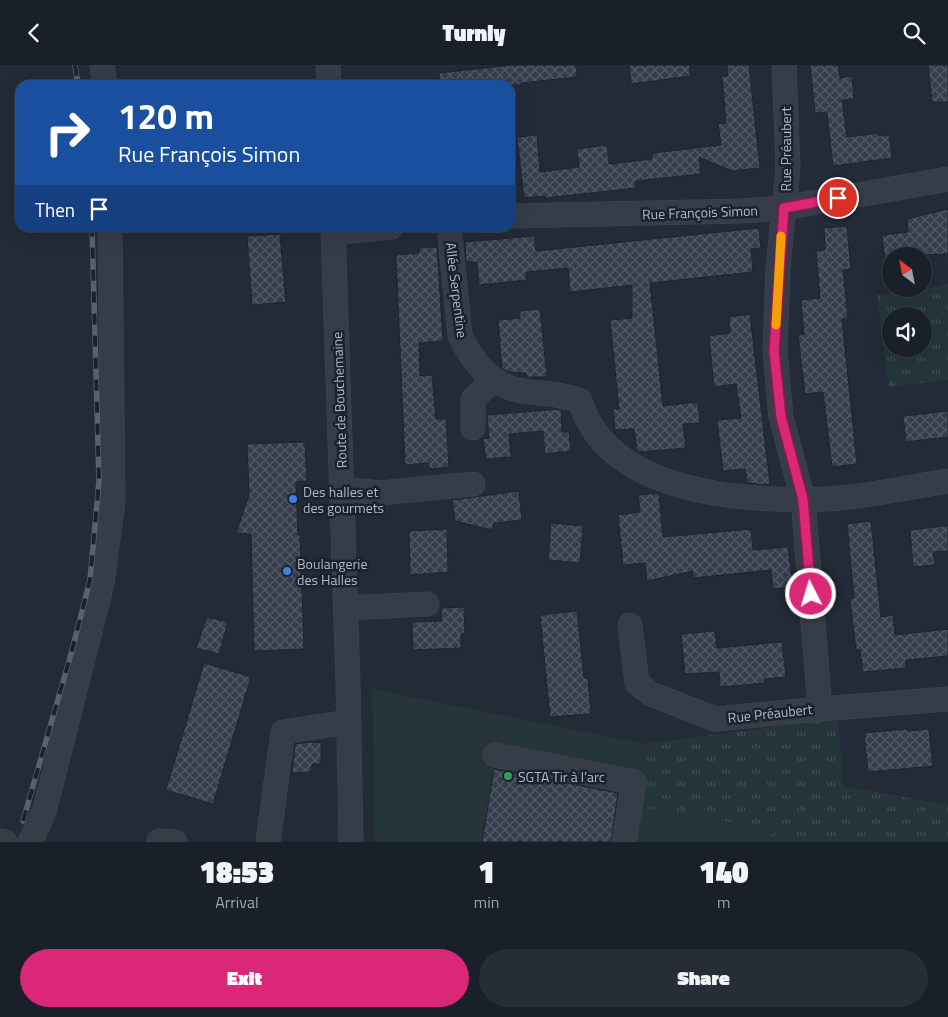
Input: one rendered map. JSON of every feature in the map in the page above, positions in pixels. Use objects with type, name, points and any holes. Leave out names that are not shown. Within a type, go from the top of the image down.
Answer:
[{"type":"street","points":[[102,65],[104,80]]},
{"type":"street","points":[[328,65],[329,80]]},
{"type":"street","name":"Rue Préaubert","points":[[784,65],[788,167],[774,351],[781,417],[803,499],[820,709]]},
{"type":"street","name":"Rue François Simon","points":[[515,216],[742,211],[784,208],[948,179]]},
{"type":"street","points":[[13,842],[33,836],[44,812],[102,584],[112,510],[110,232]]},
{"type":"street","name":"Route de Bouchemaine","points":[[333,232],[346,608],[351,842]]},
{"type":"street","name":"Allée Serpentine","points":[[450,232],[460,335],[467,351],[494,380],[520,391],[562,394],[580,401],[585,418],[611,451],[648,475],[694,490],[776,500],[803,499]]},
{"type":"street","points":[[473,428],[473,399],[494,380]]},
{"type":"street","points":[[803,499],[828,499],[948,481]]},
{"type":"street","points":[[342,489],[380,493],[473,484]]},
{"type":"street","points":[[346,608],[427,604]]},
{"type":"street","name":"Rue Préaubert","points":[[630,625],[637,683],[651,694],[715,719],[948,699]]},
{"type":"street","points":[[268,842],[283,732],[348,722]]},
{"type":"street","points":[[495,755],[634,782],[624,842]]},
{"type":"street","points":[[0,841],[5,842]]},
{"type":"green space","points":[[948,284],[948,380],[889,387],[885,357],[932,357],[932,307],[882,307],[882,333],[877,295],[882,294],[882,297],[932,297],[932,286]]},
{"type":"green space","name":"SGTA Tir à l’arc","points":[[372,689],[645,744],[641,808],[772,829],[770,842],[375,842]]},
{"type":"green space","points":[[838,718],[843,786],[948,805],[948,842],[770,842],[772,829],[640,808],[645,744]]},
{"type":"building","points":[[513,65],[576,65],[577,77],[515,85],[515,80],[440,80],[439,73]]},
{"type":"building","points":[[629,65],[690,65],[690,76],[631,84]]},
{"type":"building","points":[[727,65],[749,65],[760,168],[732,171],[699,157],[701,174],[635,181],[636,188],[545,198],[545,196],[524,198],[517,137],[537,135],[540,172],[579,167],[577,149],[607,145],[609,164],[652,159],[652,153],[721,145],[718,124],[726,123],[722,76],[728,76]]},
{"type":"building","points":[[810,65],[838,65],[840,78],[852,76],[854,99],[842,100],[847,137],[879,133],[879,136],[889,135],[892,158],[833,166],[827,112],[815,113]]},
{"type":"building","points":[[928,65],[948,65],[948,102],[932,102]]},
{"type":"building","points":[[948,209],[948,254],[932,255],[932,247],[883,247],[882,235],[908,232],[907,219]]},
{"type":"building","points":[[847,226],[851,269],[843,270],[848,318],[842,319],[857,464],[832,467],[823,392],[805,394],[798,335],[804,334],[801,300],[820,298],[816,251],[825,250],[824,228]]},
{"type":"building","points":[[759,228],[761,248],[751,249],[753,272],[650,283],[663,406],[698,402],[700,423],[683,424],[686,448],[640,452],[637,451],[634,429],[615,430],[613,409],[619,409],[610,320],[632,318],[632,285],[570,292],[568,268],[526,272],[527,280],[479,285],[477,262],[466,262],[465,242],[534,236],[536,251]]},
{"type":"building","points":[[280,234],[286,302],[252,305],[247,236]]},
{"type":"building","points":[[437,247],[443,341],[419,343],[420,376],[432,375],[436,419],[446,419],[449,467],[429,469],[429,463],[405,465],[396,255],[419,253],[419,248]]},
{"type":"building","points":[[540,309],[547,377],[526,377],[526,373],[508,372],[502,368],[498,320],[520,318],[520,311]]},
{"type":"building","points":[[750,314],[770,484],[765,485],[747,483],[745,469],[723,471],[717,420],[741,418],[736,384],[714,387],[709,336],[730,333],[729,317]]},
{"type":"building","points":[[561,409],[562,432],[569,432],[571,451],[545,454],[543,431],[509,434],[511,457],[486,459],[483,439],[489,438],[487,415]]},
{"type":"building","points":[[948,411],[948,437],[906,442],[903,416]]},
{"type":"building","points":[[305,442],[307,481],[296,482],[304,649],[254,651],[251,534],[236,533],[249,495],[247,444]]},
{"type":"building","points":[[519,491],[522,520],[494,523],[492,530],[455,521],[452,500]]},
{"type":"building","points":[[659,493],[663,537],[751,529],[753,550],[788,547],[793,587],[773,589],[771,570],[693,578],[693,571],[647,581],[645,563],[623,565],[618,515],[640,512],[638,495]]},
{"type":"building","points":[[871,521],[881,617],[893,615],[895,635],[948,629],[948,656],[906,660],[906,668],[863,672],[860,650],[856,650],[850,599],[854,598],[847,524]]},
{"type":"building","points":[[551,523],[583,526],[580,563],[548,560]]},
{"type":"building","points":[[948,526],[948,551],[933,552],[935,565],[913,567],[910,530]]},
{"type":"building","points":[[447,529],[448,572],[410,575],[409,531]]},
{"type":"building","points":[[464,607],[465,633],[461,634],[461,648],[413,650],[412,622],[442,621],[441,608]]},
{"type":"building","points":[[577,611],[584,678],[588,678],[591,714],[550,717],[540,615]]},
{"type":"building","points":[[207,617],[228,622],[219,654],[196,648]]},
{"type":"building","points":[[715,631],[717,648],[782,642],[786,677],[764,679],[765,683],[720,687],[719,672],[685,674],[681,634]]},
{"type":"building","points":[[204,663],[251,677],[213,804],[166,790]]},
{"type":"building","points":[[907,729],[907,731],[929,729],[933,766],[868,772],[864,733]]},
{"type":"building","points":[[321,743],[321,764],[312,764],[311,772],[292,773],[295,744]]},
{"type":"building","points":[[494,769],[618,793],[611,842],[482,842]]},
{"type":"railway","points":[[75,65],[77,80]]},
{"type":"railway","points":[[23,821],[71,654],[90,580],[99,481],[92,232]]},
{"type":"slow traffic","points":[[776,325],[781,236]]},
{"type":"place","name":"Des halles et des gourmets","points":[[293,499]]},
{"type":"place","name":"Boulangerie des Halles","points":[[287,571]]},
{"type":"place","name":"SGTA Tir à l’arc","points":[[508,776]]},
{"type":"route","points":[[811,594],[803,499],[781,417],[774,351],[778,268],[784,208],[838,198]]}]
